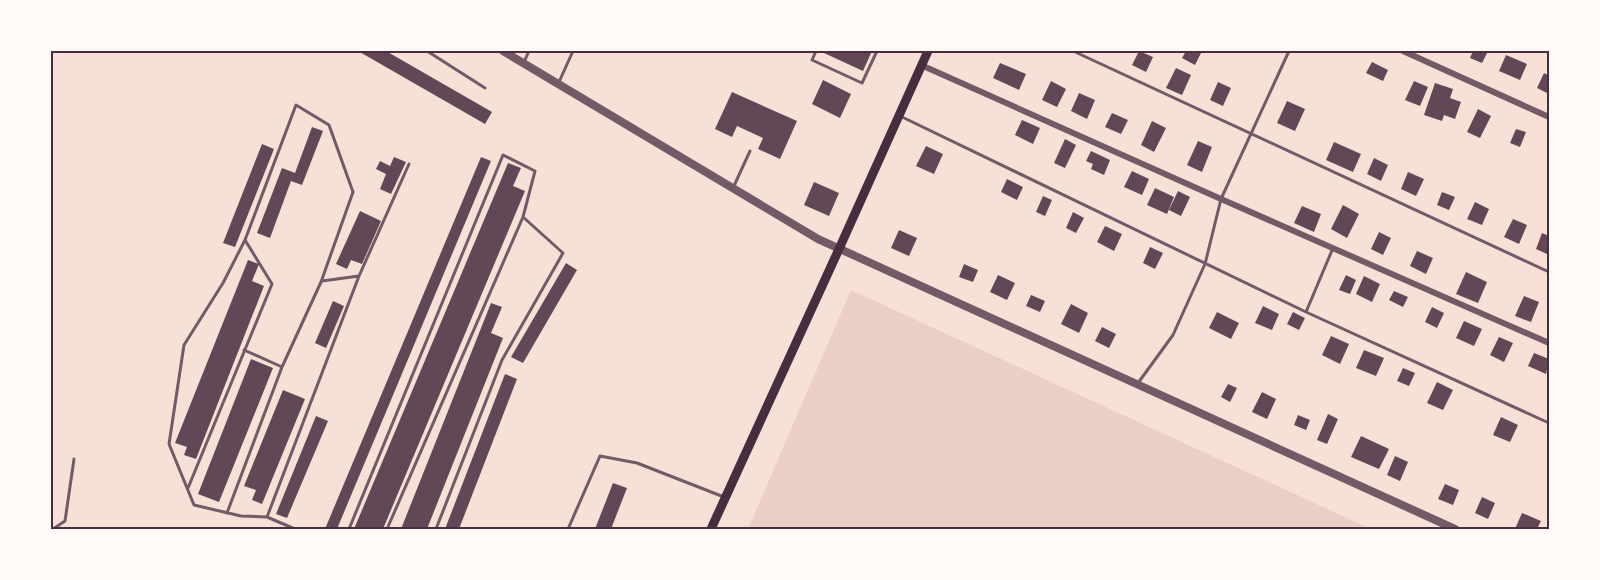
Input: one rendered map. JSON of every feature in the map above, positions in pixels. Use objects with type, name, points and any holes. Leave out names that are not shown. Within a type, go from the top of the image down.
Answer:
[{"type":"main road","points":[[711,529],[928,51]]},
{"type":"street","points":[[503,51],[732,189],[839,249],[1455,529]]},
{"type":"street","points":[[1402,51],[1549,117]]},
{"type":"street","points":[[921,65],[1549,343]]},
{"type":"lane","points":[[427,51],[485,88]]},
{"type":"lane","points":[[523,63],[529,51]]},
{"type":"lane","points":[[558,84],[573,51]]},
{"type":"lane","points":[[816,51],[812,60],[862,83],[878,51]]},
{"type":"lane","points":[[1073,51],[1549,272]]},
{"type":"lane","points":[[1137,384],[1173,335],[1205,264],[1221,199],[1289,51]]},
{"type":"lane","points":[[227,513],[282,367],[321,282],[353,192],[329,125],[296,105],[245,240],[223,283],[184,345],[169,444],[194,506],[241,516],[267,517],[295,529]]},
{"type":"lane","points":[[898,115],[1306,312],[1549,423]]},
{"type":"lane","points":[[732,189],[750,151]]},
{"type":"lane","points":[[349,529],[502,155],[535,171],[523,217],[387,529]]},
{"type":"lane","points":[[267,517],[359,276],[409,165]]},
{"type":"lane","points":[[436,529],[502,360],[563,253],[523,217]]},
{"type":"lane","points":[[187,489],[272,284],[245,240]]},
{"type":"lane","points":[[1306,312],[1333,248]]},
{"type":"lane","points":[[321,282],[359,276]]},
{"type":"lane","points":[[244,350],[282,367]]},
{"type":"lane","points":[[567,529],[600,456],[637,463],[725,498]]},
{"type":"lane","points":[[53,529],[64,521],[74,459]]},
{"type":"shaded area","points":[[851,290],[1371,529],[748,529]]},
{"type":"building","points":[[358,51],[386,51],[492,112],[485,124]]},
{"type":"building","points":[[825,51],[872,51],[863,71],[824,53]]},
{"type":"building","points":[[1139,51],[1153,57],[1146,72],[1132,65]]},
{"type":"building","points":[[1186,51],[1202,51],[1195,65],[1182,58]]},
{"type":"building","points":[[1473,51],[1488,51],[1482,63],[1470,58]]},
{"type":"building","points":[[1506,55],[1527,64],[1520,80],[1499,71]]},
{"type":"building","points":[[1372,62],[1388,70],[1383,81],[1366,73]]},
{"type":"building","points":[[1000,63],[1026,74],[1019,90],[993,78]]},
{"type":"building","points":[[1176,68],[1191,75],[1182,95],[1166,88]]},
{"type":"building","points":[[1544,73],[1549,76],[1547,93],[1537,88]]},
{"type":"building","points":[[823,80],[851,94],[840,118],[812,104]]},
{"type":"building","points":[[1051,81],[1066,89],[1057,107],[1042,100]]},
{"type":"building","points":[[1414,81],[1428,87],[1420,106],[1405,100]]},
{"type":"building","points":[[1218,82],[1231,88],[1223,106],[1210,100]]},
{"type":"building","points":[[1435,83],[1453,89],[1450,98],[1461,102],[1455,119],[1444,115],[1442,121],[1424,115]]},
{"type":"building","points":[[732,92],[797,121],[780,159],[758,149],[763,138],[737,126],[732,137],[715,129]]},
{"type":"building","points":[[1079,93],[1095,100],[1087,119],[1071,111]]},
{"type":"building","points":[[1287,101],[1305,109],[1295,131],[1277,123]]},
{"type":"building","points":[[1478,109],[1491,116],[1480,138],[1467,132]]},
{"type":"building","points":[[1112,113],[1128,120],[1121,134],[1105,127]]},
{"type":"building","points":[[1022,120],[1040,128],[1033,144],[1015,135]]},
{"type":"building","points":[[1152,121],[1166,128],[1154,152],[1141,145]]},
{"type":"building","points":[[312,127],[323,131],[302,185],[291,181],[270,238],[257,233],[282,168],[295,173]]},
{"type":"building","points":[[1516,129],[1526,132],[1520,147],[1510,143]]},
{"type":"building","points":[[1065,139],[1076,145],[1065,168],[1054,163]]},
{"type":"building","points":[[1198,141],[1212,147],[1202,172],[1187,165]]},
{"type":"building","points":[[1334,142],[1361,154],[1353,172],[1326,160]]},
{"type":"building","points":[[262,144],[274,149],[235,247],[223,243]]},
{"type":"building","points":[[926,146],[943,154],[934,174],[916,166]]},
{"type":"building","points":[[1091,151],[1110,160],[1104,175],[1091,169],[1093,164],[1086,161]]},
{"type":"building","points":[[394,157],[406,162],[391,194],[380,189],[386,174],[376,169],[380,161],[390,166]]},
{"type":"building","points":[[481,157],[491,161],[337,529],[325,529]]},
{"type":"building","points":[[1374,158],[1388,165],[1381,181],[1367,174]]},
{"type":"building","points":[[508,163],[521,168],[513,186],[525,191],[383,529],[354,529]]},
{"type":"building","points":[[1132,171],[1149,179],[1142,195],[1124,187]]},
{"type":"building","points":[[1408,172],[1424,179],[1416,196],[1401,189]]},
{"type":"building","points":[[1007,179],[1023,187],[1017,200],[1001,192]]},
{"type":"building","points":[[814,182],[839,193],[829,216],[804,205]]},
{"type":"building","points":[[1155,188],[1174,197],[1167,214],[1147,205]]},
{"type":"building","points":[[1178,191],[1190,197],[1181,216],[1169,210]]},
{"type":"building","points":[[1442,192],[1455,197],[1449,210],[1437,205]]},
{"type":"building","points":[[1043,196],[1052,200],[1045,216],[1036,212]]},
{"type":"building","points":[[1475,202],[1489,209],[1482,225],[1467,219]]},
{"type":"building","points":[[1343,205],[1359,214],[1347,238],[1331,229]]},
{"type":"building","points":[[1302,206],[1321,214],[1314,232],[1294,223]]},
{"type":"building","points":[[360,211],[381,221],[362,264],[351,260],[347,269],[336,264]]},
{"type":"building","points":[[1073,212],[1084,218],[1076,233],[1066,228]]},
{"type":"building","points":[[1513,219],[1527,225],[1519,244],[1504,237]]},
{"type":"building","points":[[1105,226],[1122,234],[1114,251],[1097,242]]},
{"type":"building","points":[[899,230],[917,238],[909,256],[891,248]]},
{"type":"building","points":[[1379,232],[1391,238],[1383,255],[1371,249]]},
{"type":"building","points":[[1542,233],[1549,236],[1549,255],[1536,249]]},
{"type":"building","points":[[1150,247],[1163,253],[1155,269],[1143,263]]},
{"type":"building","points":[[1417,251],[1433,258],[1426,274],[1410,266]]},
{"type":"building","points":[[248,260],[259,264],[252,281],[264,286],[196,459],[184,455],[187,447],[175,443]]},
{"type":"building","points":[[566,263],[577,270],[523,363],[511,357]]},
{"type":"building","points":[[964,264],[978,270],[973,282],[959,277]]},
{"type":"building","points":[[1466,272],[1487,282],[1478,303],[1456,294]]},
{"type":"building","points":[[998,275],[1015,283],[1007,300],[990,292]]},
{"type":"building","points":[[1346,275],[1356,280],[1350,294],[1339,290]]},
{"type":"building","points":[[1364,276],[1380,284],[1372,302],[1356,294]]},
{"type":"building","points":[[1394,291],[1408,297],[1403,307],[1389,300]]},
{"type":"building","points":[[1031,295],[1045,301],[1040,312],[1026,306]]},
{"type":"building","points":[[1524,296],[1539,302],[1531,322],[1515,316]]},
{"type":"building","points":[[333,301],[344,306],[326,348],[315,343]]},
{"type":"building","points":[[491,303],[502,307],[491,333],[503,338],[427,529],[401,529]]},
{"type":"building","points":[[1071,304],[1088,313],[1079,333],[1061,324]]},
{"type":"building","points":[[1263,306],[1279,314],[1272,330],[1255,323]]},
{"type":"building","points":[[1432,307],[1444,313],[1437,328],[1425,322]]},
{"type":"building","points":[[1217,312],[1239,323],[1231,339],[1209,328]]},
{"type":"building","points":[[1293,312],[1305,318],[1299,330],[1287,324]]},
{"type":"building","points":[[1464,321],[1482,329],[1474,346],[1456,338]]},
{"type":"building","points":[[1102,327],[1116,334],[1109,348],[1095,341]]},
{"type":"building","points":[[1331,336],[1349,344],[1340,364],[1322,355]]},
{"type":"building","points":[[1499,337],[1513,343],[1504,362],[1490,355]]},
{"type":"building","points":[[1364,350],[1384,358],[1376,376],[1356,368]]},
{"type":"building","points":[[1534,353],[1549,359],[1546,374],[1528,366]]},
{"type":"building","points":[[251,359],[273,368],[219,502],[198,494]]},
{"type":"building","points":[[1403,368],[1415,373],[1409,386],[1397,381]]},
{"type":"building","points":[[505,374],[517,379],[459,529],[445,529]]},
{"type":"building","points":[[1437,382],[1453,390],[1443,410],[1427,403]]},
{"type":"building","points":[[1228,384],[1237,388],[1230,402],[1221,397]]},
{"type":"building","points":[[283,390],[305,399],[262,504],[252,500],[256,490],[244,486]]},
{"type":"building","points":[[1262,392],[1276,399],[1267,419],[1252,412]]},
{"type":"building","points":[[1328,414],[1338,419],[1327,444],[1317,440]]},
{"type":"building","points":[[1298,415],[1310,420],[1306,430],[1294,425]]},
{"type":"building","points":[[316,416],[328,421],[287,518],[276,514]]},
{"type":"building","points":[[1501,417],[1518,425],[1510,442],[1493,435]]},
{"type":"building","points":[[1361,436],[1389,449],[1379,469],[1351,457]]},
{"type":"building","points":[[1395,456],[1408,462],[1400,481],[1387,475]]},
{"type":"building","points":[[613,483],[627,488],[611,529],[595,529]]},
{"type":"building","points":[[1445,484],[1459,490],[1453,505],[1438,499]]},
{"type":"building","points":[[1482,497],[1495,503],[1488,519],[1475,513]]},
{"type":"building","points":[[1522,513],[1541,521],[1537,529],[1515,529]]}]
